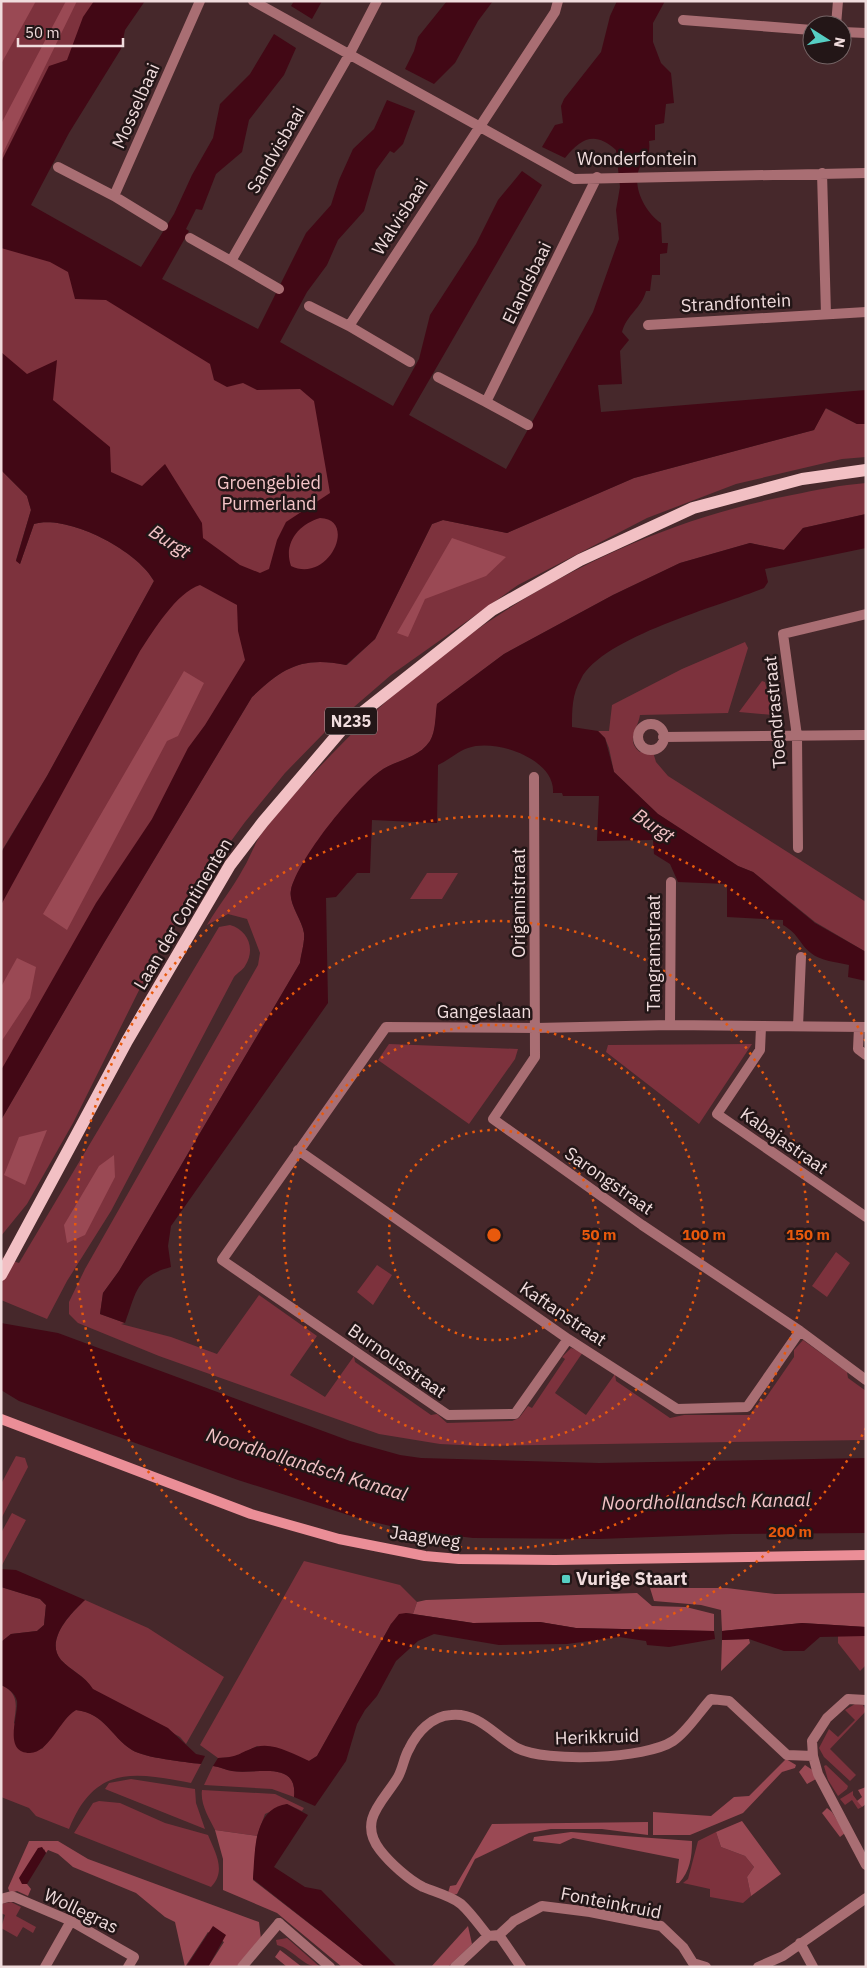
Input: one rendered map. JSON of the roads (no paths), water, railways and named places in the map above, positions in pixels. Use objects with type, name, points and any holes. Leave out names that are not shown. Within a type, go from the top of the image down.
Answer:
[{"type":"main road","name":"Laan der Continenten","points":[[1,1275],[132,1033],[230,865],[263,822],[344,726],[492,610],[580,560],[693,508],[802,479],[866,470]]},
{"type":"main road","name":"Jaagweg","points":[[1,1419],[251,1514],[339,1539],[425,1556],[459,1559],[555,1560],[866,1555]]},
{"type":"street","name":"Mosselbaai","points":[[114,196],[200,1]]},
{"type":"street","name":"Wonderfontein","points":[[253,1],[574,179],[617,176],[866,172]]},
{"type":"street","points":[[349,55],[377,1]]},
{"type":"street","name":"Walvisbaai","points":[[349,326],[555,12],[558,1]]},
{"type":"street","points":[[837,15],[838,1]]},
{"type":"street","points":[[683,20],[802,29]]},
{"type":"street","points":[[852,32],[866,33]]},
{"type":"street","name":"Sandvisbaai","points":[[231,261],[349,55]]},
{"type":"street","points":[[58,167],[114,196],[164,226]]},
{"type":"street","points":[[822,173],[826,314]]},
{"type":"street","name":"Elandsbaai","points":[[486,402],[597,177]]},
{"type":"street","points":[[190,238],[279,289]]},
{"type":"street","points":[[309,306],[349,326],[410,362]]},
{"type":"street","name":"Strandfontein","points":[[648,325],[866,312]]},
{"type":"street","points":[[438,377],[528,425]]},
{"type":"street","name":"Toendrastraat","points":[[798,848],[797,736],[783,634],[866,614]]},
{"type":"street","points":[[663,737],[866,735]]},
{"type":"street","name":"Origamistraat","points":[[534,777],[536,1028]]},
{"type":"street","name":"Tangramstraat","points":[[670,1025],[671,882]]},
{"type":"street","points":[[798,1026],[801,957]]},
{"type":"street","name":"Gangeslaan","points":[[222,1260],[386,1027],[536,1028],[670,1025],[862,1027]]},
{"type":"street","name":"Kabajastraat","points":[[762,1027],[760,1050],[717,1114],[866,1217]]},
{"type":"street","points":[[862,1027],[858,1049],[866,1055]]},
{"type":"street","name":"Sarongstraat","points":[[536,1028],[535,1058],[493,1119],[642,1225],[800,1331],[866,1380]]},
{"type":"street","name":"Kaftanstraat","points":[[298,1150],[568,1339],[677,1409],[747,1407],[800,1331]]},
{"type":"street","name":"Burnousstraat","points":[[222,1260],[448,1415],[515,1414],[568,1339]]},
{"type":"street","name":"Herikkruid","points":[[488,1936],[462,1905],[421,1886],[398,1868],[379,1850],[371,1830],[373,1813],[399,1777],[408,1749],[426,1726],[441,1716],[466,1715],[482,1722],[518,1748],[536,1754],[606,1756],[653,1751],[674,1741],[711,1699],[729,1701],[787,1755],[813,1756]]},
{"type":"street","points":[[866,1700],[848,1699],[828,1718],[812,1740],[813,1756],[818,1774],[866,1865]]},
{"type":"street","name":"Wollegras","points":[[1,1898],[12,1896],[71,1921],[134,1957],[128,1967]]},
{"type":"street","points":[[758,1967],[783,1956],[866,1898]]},
{"type":"street","name":"Fonteinkruid","points":[[499,1935],[514,1921],[542,1906],[590,1912],[661,1926],[683,1947],[692,1965],[706,1967]]},
{"type":"street","points":[[45,1967],[71,1921]]},
{"type":"street","points":[[242,1967],[279,1923],[330,1967]]},
{"type":"street","points":[[455,1967],[488,1936],[499,1935],[521,1967]]},
{"type":"street","points":[[800,1943],[813,1967]]},
{"type":"water","name":"Burgt","points":[[94,1],[145,1],[125,30],[121,49],[69,133],[31,205],[141,267],[174,214],[192,175],[213,138],[220,104],[250,74],[274,34],[296,48],[284,75],[249,120],[242,152],[216,174],[202,210],[196,209],[186,229],[189,231],[162,279],[258,329],[306,233],[331,205],[339,180],[353,149],[374,129],[387,100],[415,111],[403,144],[394,153],[390,151],[376,170],[364,211],[338,240],[327,265],[307,292],[280,342],[393,406],[419,359],[430,315],[476,244],[498,200],[522,171],[542,185],[409,415],[506,469],[593,312],[619,239],[616,210],[620,187],[616,150],[601,140],[595,139],[583,142],[565,158],[542,147],[555,125],[563,123],[561,106],[564,99],[601,52],[610,16],[617,1],[665,1],[653,23],[653,42],[661,63],[671,73],[674,103],[666,104],[664,123],[655,125],[655,140],[649,141],[648,153],[639,169],[637,184],[646,207],[655,219],[661,223],[662,243],[668,243],[667,253],[660,254],[660,275],[652,275],[650,291],[646,291],[641,302],[624,326],[622,332],[629,340],[620,351],[622,384],[598,385],[601,412],[866,390],[866,424],[857,424],[826,408],[814,430],[634,478],[507,533],[443,520],[432,524],[375,639],[346,665],[318,662],[294,666],[274,678],[252,697],[104,943],[1,1120],[1,1070],[96,903],[152,819],[188,748],[205,725],[245,660],[238,631],[237,605],[200,585],[191,589],[174,604],[140,651],[1,905],[1,853],[47,776],[154,581],[146,570],[118,547],[83,530],[65,524],[48,522],[34,524],[20,564],[16,561],[31,510],[27,496],[1,470],[1,352],[27,374],[57,360],[53,400],[110,447],[111,472],[142,486],[165,464],[202,523],[203,538],[240,565],[260,573],[269,569],[277,540],[286,522],[330,493],[314,401],[300,389],[257,390],[243,383],[227,387],[214,380],[210,364],[106,300],[75,299],[68,272],[50,262],[1,248],[1,162],[49,66],[67,60],[83,17]],"holes":[[[320,518],[331,521],[337,528],[338,538],[334,549],[327,559],[317,566],[305,569],[291,566],[289,550],[291,542],[299,530]]]},
{"type":"water","points":[[294,1],[322,1],[312,19],[291,6]]},
{"type":"water","points":[[447,1],[493,1],[478,21],[455,63],[434,84],[405,69],[414,51],[418,37]]},
{"type":"water","name":"Burgt","points":[[866,514],[866,548],[765,569],[768,582],[764,588],[664,624],[612,650],[593,664],[581,679],[573,702],[572,727],[598,731],[605,738],[614,772],[658,814],[738,866],[753,872],[815,923],[866,952],[866,981],[848,977],[849,965],[824,960],[815,956],[793,932],[783,925],[783,920],[727,917],[727,884],[678,882],[670,864],[654,854],[653,840],[597,841],[599,796],[563,796],[562,793],[553,793],[551,781],[545,770],[535,761],[508,749],[480,746],[464,749],[438,765],[437,823],[372,820],[370,873],[357,873],[336,897],[326,898],[328,1003],[171,1226],[168,1246],[171,1267],[151,1275],[139,1287],[125,1323],[100,1314],[103,1293],[119,1271],[300,963],[304,933],[291,900],[291,890],[304,861],[328,826],[368,781],[379,772],[413,756],[425,747],[433,733],[437,704],[504,654],[613,595],[680,563],[750,543],[784,550],[803,528]]},
{"type":"water","name":"Noordhollandsch Kanaal","points":[[1,1323],[58,1333],[350,1441],[400,1455],[421,1458],[599,1463],[866,1458],[866,1533],[732,1534],[599,1539],[473,1538],[407,1530],[361,1519],[238,1480],[19,1401],[1,1390]]},
{"type":"water","points":[[1,1569],[16,1570],[85,1600],[67,1619],[58,1635],[56,1644],[61,1660],[93,1689],[168,1728],[196,1754],[205,1756],[201,1764],[138,1753],[132,1750],[94,1716],[76,1710],[70,1714],[49,1742],[37,1752],[21,1751],[16,1747],[14,1732],[17,1701],[11,1691],[1,1685],[1,1642],[11,1634],[37,1631],[44,1625],[46,1605],[40,1599],[1,1587]]},
{"type":"water","points":[[406,1613],[473,1623],[540,1622],[576,1628],[714,1631],[715,1639],[669,1647],[647,1645],[646,1641],[619,1637],[567,1644],[499,1645],[434,1634],[418,1641],[396,1661],[377,1696],[365,1710],[357,1724],[346,1761],[315,1806],[294,1797],[293,1785],[289,1777],[282,1773],[274,1771],[232,1771],[213,1766],[218,1758],[235,1756],[263,1746],[276,1747],[309,1761],[317,1756],[391,1624],[399,1614]]},
{"type":"water","points":[[802,1623],[866,1627],[866,1636],[820,1637],[804,1651],[784,1651],[749,1639],[722,1640],[722,1631]]},
{"type":"water","points":[[287,1804],[308,1815],[274,1867],[305,1887],[321,1890],[397,1967],[365,1967],[253,1879],[256,1845],[262,1823],[276,1807]]},
{"type":"water","points":[[42,1847],[46,1853],[27,1884],[22,1884],[19,1878],[38,1848]]},
{"type":"water","points":[[213,1926],[226,1935],[208,1967],[186,1967]]},
{"type":"place","name":"Vurige Staart","points":[[566,1579]]},
{"type":"park label","name":"Groengebied Purmerland","points":[[269,493]]}]
